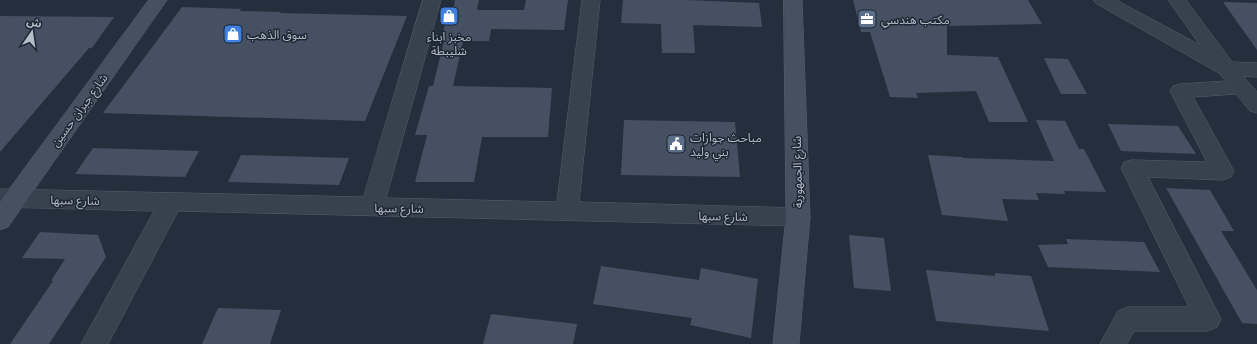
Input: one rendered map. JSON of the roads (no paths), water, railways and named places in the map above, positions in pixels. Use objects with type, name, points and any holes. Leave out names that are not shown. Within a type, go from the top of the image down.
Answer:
[{"type":"main road","points":[[134,32],[150,0]]},
{"type":"main road","name":"شارع جبران حسين","points":[[0,220],[7,199],[158,0]]},
{"type":"main road","name":"شارع الجمهورية","points":[[786,344],[798,217],[793,0]]},
{"type":"street","points":[[372,207],[432,0]]},
{"type":"street","points":[[567,212],[591,0]]},
{"type":"street","points":[[1103,0],[1226,68],[1257,70]]},
{"type":"street","points":[[1177,0],[1226,68],[1257,106]]},
{"type":"street","points":[[1113,344],[1127,319],[1208,319],[1132,168],[1223,171],[1180,91],[1242,87]]},
{"type":"street","name":"شارع سبها","points":[[7,199],[798,217]]},
{"type":"street","points":[[94,344],[171,202]]},
{"type":"place","name":"مخبز ابناء شليبطة","points":[[449,16]]},
{"type":"place","name":"مكتب هندسي","points":[[867,19]]},
{"type":"place","name":"سوق الذهب","points":[[233,34]]},
{"type":"place","name":"مباحث جوازات بني وليد","points":[[676,144]]}]
